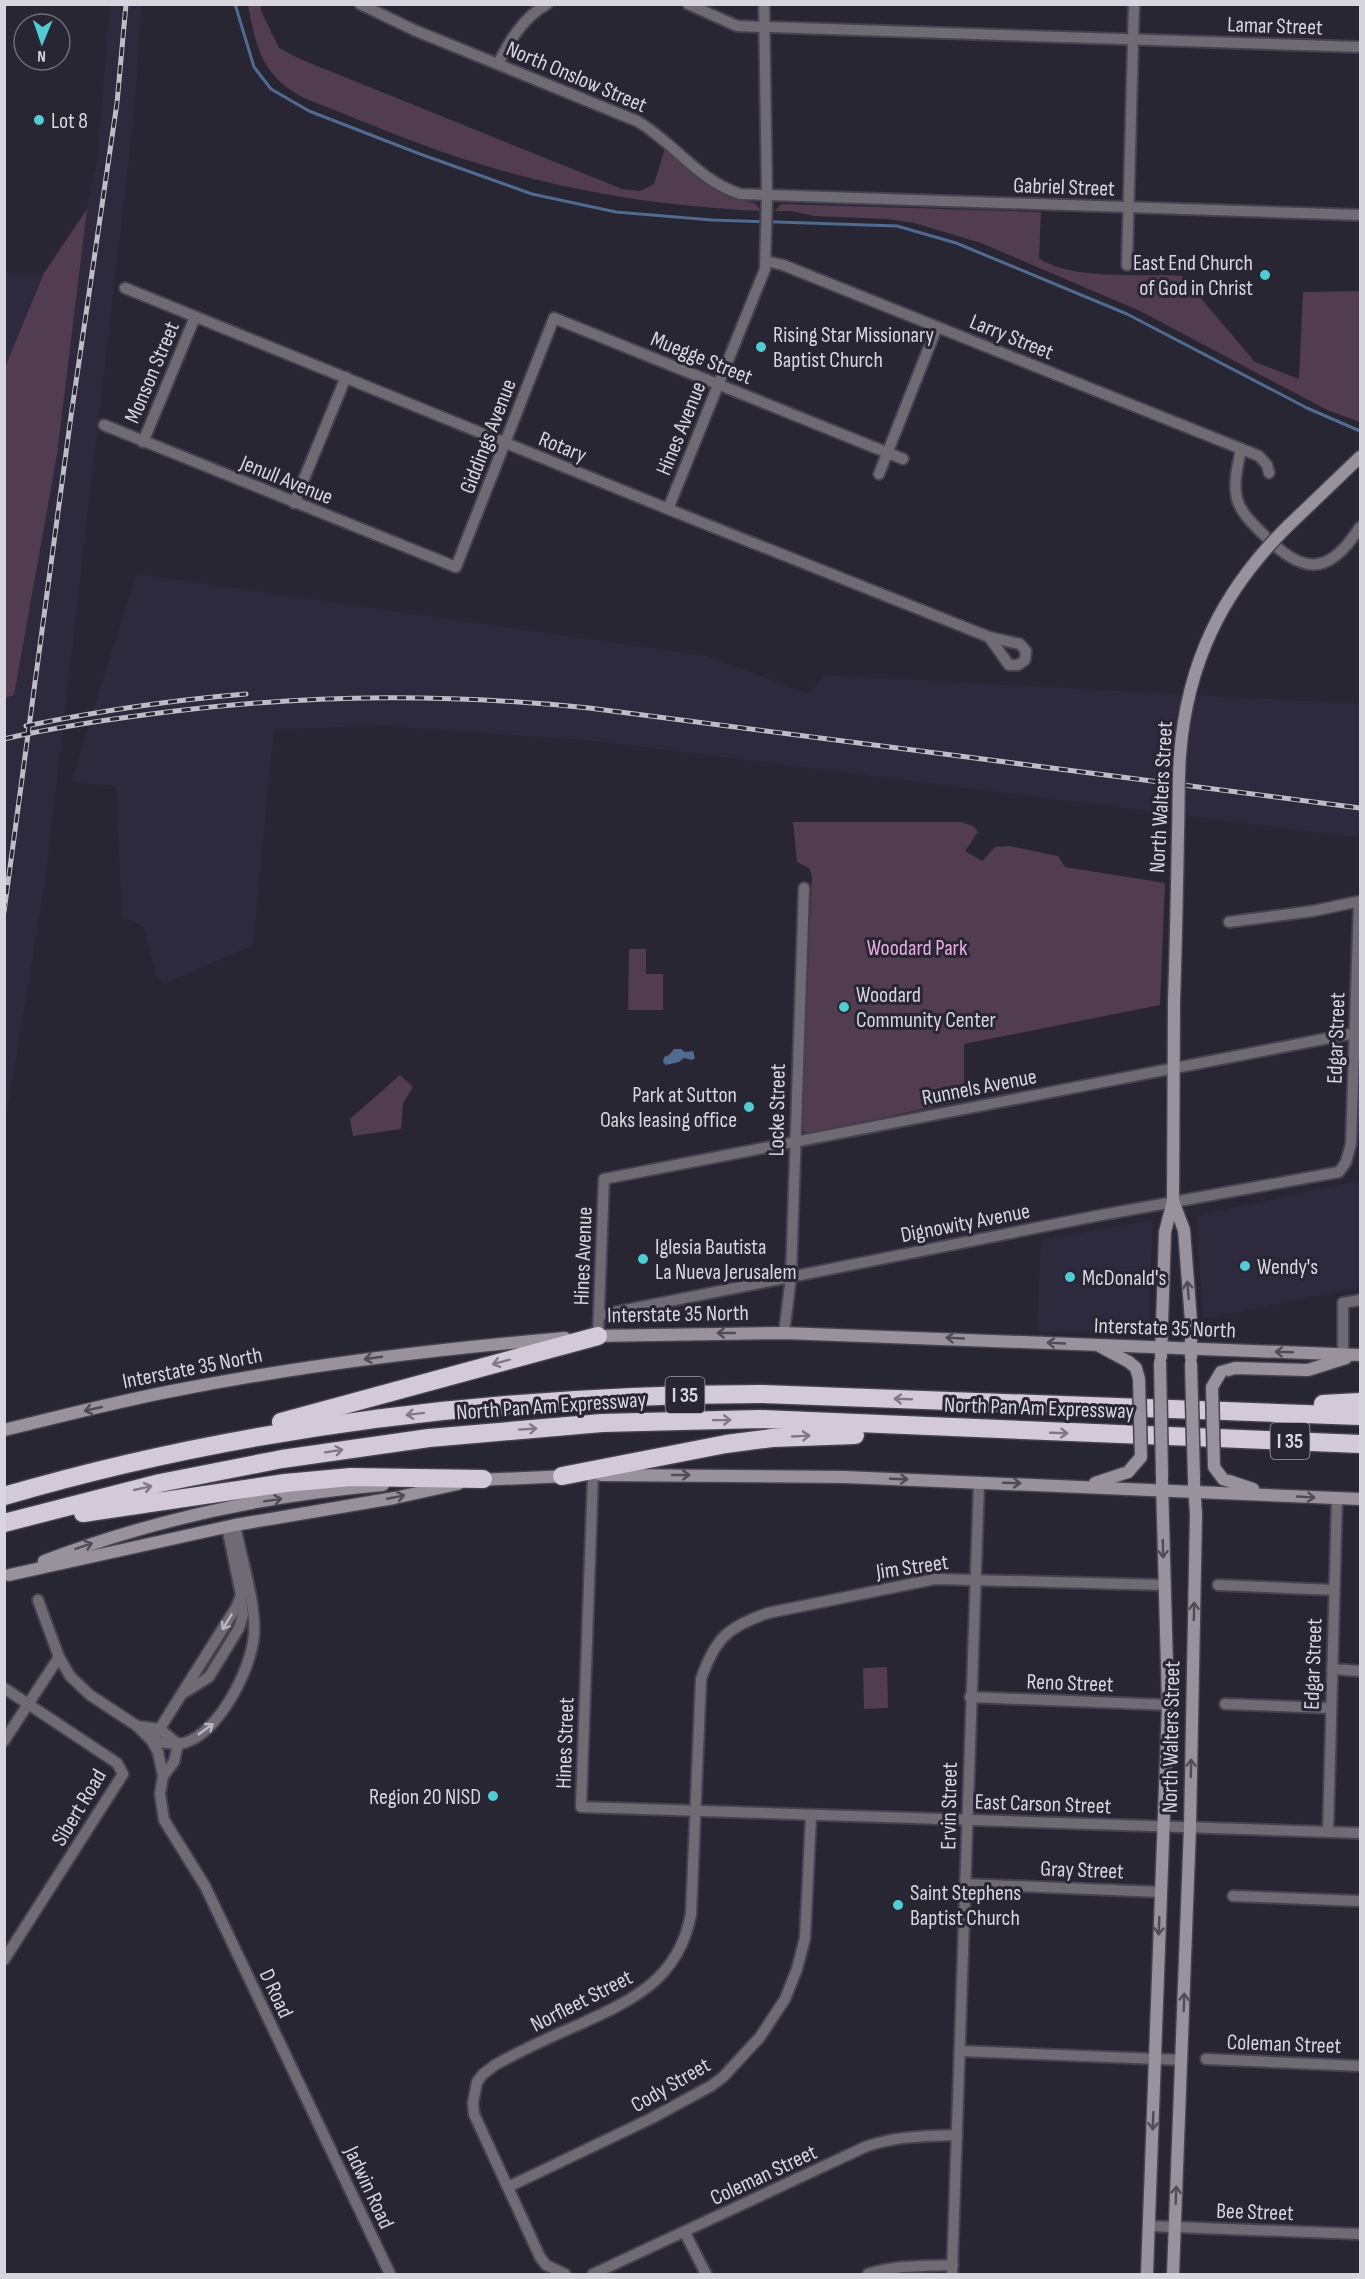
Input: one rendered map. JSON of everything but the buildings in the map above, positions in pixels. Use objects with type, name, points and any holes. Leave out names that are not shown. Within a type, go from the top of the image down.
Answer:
[{"type":"highway","points":[[11,1494],[66,1471],[100,1461],[321,1413],[598,1336]]},
{"type":"highway","name":"North Pan Am Expressway","points":[[11,1494],[128,1464],[274,1434],[417,1413],[564,1400],[762,1394],[1360,1416]]},
{"type":"highway","points":[[1224,1410],[1360,1402]]},
{"type":"highway","name":"North Pan Am Expressway","points":[[4,1523],[149,1486],[282,1459],[419,1439],[518,1429],[638,1422],[760,1419],[1000,1431],[1220,1437],[1360,1444]]},
{"type":"highway","points":[[562,1476],[726,1444],[772,1438],[1000,1431]]},
{"type":"highway","points":[[1220,1437],[1360,1452]]},
{"type":"highway","points":[[4,1528],[93,1511],[285,1483],[351,1477],[483,1479]]},
{"type":"main road","name":"North Walters Street","points":[[1147,2274],[1168,1705],[1160,1362],[1165,1232],[1173,1201],[1174,1001],[1180,753],[1189,691],[1207,638],[1232,591],[1264,550],[1360,457]]},
{"type":"main road","name":"North Walters Street","points":[[1173,1201],[1184,1230],[1191,1349],[1194,1485],[1190,1827],[1173,2274]]},
{"type":"main road","name":"Interstate 35 North","points":[[4,1430],[177,1390],[312,1366],[423,1351],[598,1336],[784,1333],[1353,1355]]},
{"type":"main road","points":[[1085,1486],[1128,1472],[1141,1457],[1139,1379],[1136,1368],[1098,1346]]},
{"type":"main road","points":[[1280,1495],[1240,1486],[1223,1479],[1214,1467],[1212,1387],[1221,1372],[1235,1368],[1308,1370],[1353,1355]]},
{"type":"main road","points":[[7,1576],[85,1546],[159,1524],[250,1503],[350,1488],[483,1479],[623,1475],[833,1477],[1085,1486],[1162,1484],[1194,1485],[1280,1495],[1360,1499]]},
{"type":"main road","points":[[7,1576],[231,1526],[394,1498],[483,1479]]},
{"type":"street","name":"North Onslow Street","points":[[360,4],[414,30],[637,120],[660,136],[694,169],[720,186],[741,194],[766,196]]},
{"type":"street","points":[[498,63],[522,24],[547,4]]},
{"type":"street","name":"Lamar Street","points":[[688,4],[728,24],[763,27],[1360,47]]},
{"type":"street","points":[[764,4],[766,261]]},
{"type":"street","points":[[1126,265],[1134,4]]},
{"type":"street","name":"Gabriel Street","points":[[766,196],[1360,215]]},
{"type":"street","name":"Larry Street","points":[[766,261],[1259,456],[1267,465],[1269,473]]},
{"type":"street","name":"Hines Avenue","points":[[668,509],[766,261]]},
{"type":"street","name":"Rotary","points":[[124,288],[989,637]]},
{"type":"street","name":"Monson Street","points":[[143,442],[195,317]]},
{"type":"street","name":"Muegge Street","points":[[554,318],[903,459]]},
{"type":"street","name":"Giddings Avenue","points":[[456,567],[554,318]]},
{"type":"street","points":[[879,474],[937,327]]},
{"type":"street","points":[[294,503],[346,377]]},
{"type":"street","name":"Jenull Avenue","points":[[104,425],[456,567]]},
{"type":"street","points":[[1242,449],[1235,482],[1239,505],[1245,515],[1287,557],[1312,565],[1330,560],[1339,555],[1351,542],[1360,527]]},
{"type":"street","name":"Locke Street","points":[[784,1333],[791,1277],[804,888]]},
{"type":"street","points":[[1229,922],[1313,911],[1360,902]]},
{"type":"street","name":"Edgar Street","points":[[1339,1172],[1346,1162],[1351,1144],[1358,1032],[1360,902]]},
{"type":"street","name":"Runnels Avenue","points":[[604,1179],[958,1109],[1173,1070],[1358,1032]]},
{"type":"street","name":"Dignowity Avenue","points":[[600,1315],[1173,1201],[1339,1172]]},
{"type":"street","name":"Hines Avenue","points":[[598,1336],[604,1179]]},
{"type":"street","points":[[1353,1355],[1343,1304],[1360,1300]]},
{"type":"street","name":"Hines Street","points":[[581,1807],[593,1475]]},
{"type":"street","name":"Ervin Street","points":[[952,2270],[979,1482]]},
{"type":"street","name":"Edgar Street","points":[[1328,1832],[1337,1498]]},
{"type":"street","points":[[152,1741],[183,1694],[209,1677],[239,1628],[243,1615],[231,1526]]},
{"type":"street","points":[[152,1741],[178,1744],[187,1742],[217,1721],[230,1702],[248,1663],[254,1635],[253,1612],[231,1526]]},
{"type":"street","name":"Jim Street","points":[[701,1679],[709,1656],[718,1643],[746,1621],[768,1613],[912,1583],[935,1579],[1164,1585]]},
{"type":"street","points":[[1218,1585],[1334,1590]]},
{"type":"street","points":[[38,1600],[59,1657],[70,1676],[90,1695],[137,1726],[152,1741],[158,1752],[162,1776]]},
{"type":"street","points":[[4,1741],[59,1657]]},
{"type":"street","points":[[1332,1670],[1360,1671]]},
{"type":"street","name":"Norfleet Street","points":[[565,2274],[546,2265],[540,2257],[474,2114],[472,2103],[477,2082],[495,2065],[619,2007],[662,1976],[680,1950],[691,1914],[701,1679]]},
{"type":"street","points":[[4,1688],[29,1704]]},
{"type":"street","name":"Reno Street","points":[[970,1697],[1168,1705]]},
{"type":"street","name":"Sibert Road","points":[[4,1960],[123,1774],[117,1763],[29,1704]]},
{"type":"street","points":[[1225,1704],[1330,1708]]},
{"type":"street","points":[[137,1726],[160,1729],[178,1744]]},
{"type":"street","points":[[162,1776],[174,1762],[178,1744]]},
{"type":"street","name":"D Road","points":[[162,1776],[160,1807],[164,1820],[206,1886],[314,2116]]},
{"type":"street","name":"East Carson Street","points":[[581,1807],[1360,1833]]},
{"type":"street","name":"Cody Street","points":[[508,2187],[650,2119],[711,2086],[723,2077],[760,2037],[785,1999],[803,1946],[812,1816]]},
{"type":"street","name":"Gray Street","points":[[966,1884],[1161,1892]]},
{"type":"street","points":[[1233,1896],[1360,1901]]},
{"type":"street","points":[[960,2051],[1182,2060]]},
{"type":"street","name":"Coleman Street","points":[[1206,2059],[1360,2066]]},
{"type":"street","name":"Jadwin Road","points":[[314,2116],[390,2274]]},
{"type":"street","name":"Coleman Street","points":[[593,2274],[874,2144],[902,2137],[957,2135]]},
{"type":"street","name":"Bee Street","points":[[1149,2226],[1360,2234]]},
{"type":"street","points":[[685,2233],[706,2274]]},
{"type":"street","points":[[868,2274],[885,2269],[911,2266],[952,2270]]},
{"type":"shaded area","points":[[110,5],[142,5],[134,114],[46,875],[5,1126],[5,698],[14,695],[57,455],[87,209],[97,161]]},
{"type":"shaded area","points":[[5,273],[44,273],[5,367]]},
{"type":"shaded area","points":[[136,574],[707,656],[808,694],[826,675],[1360,704],[1360,838],[596,741],[387,726],[274,729],[253,945],[165,984],[156,977],[144,927],[122,917],[116,786],[71,782]]},
{"type":"shaded area","points":[[1360,1180],[1360,1287],[1203,1319],[1196,1216]]},
{"type":"shaded area","points":[[1153,1220],[1149,1322],[1132,1332],[1037,1332],[1041,1240]]},
{"type":"green space","points":[[248,5],[261,5],[261,11],[279,48],[300,59],[622,189],[640,191],[654,184],[665,148],[706,184],[728,196],[755,203],[761,211],[690,206],[621,197],[518,175],[438,150],[304,98],[279,80],[263,59],[254,35]]},
{"type":"green space","points":[[781,204],[1041,212],[1039,258],[1069,270],[1088,273],[1182,276],[1255,362],[1299,379],[1303,292],[1360,291],[1360,422],[1327,410],[1140,311],[981,243],[914,223],[775,211]]},
{"type":"green space","points":[[87,209],[57,455],[14,695],[5,698],[5,367],[44,273]]},
{"type":"green space","name":"Woodard Park","points":[[793,822],[961,822],[973,826],[978,832],[965,851],[982,861],[995,847],[1010,846],[1058,856],[1065,867],[1165,883],[1160,1005],[964,1044],[964,1100],[808,1134],[804,1132],[801,1125],[812,876],[809,868],[797,862]]},
{"type":"green space","points":[[629,949],[646,949],[646,974],[663,974],[663,1010],[628,1010]]},
{"type":"green space","points":[[400,1075],[413,1087],[403,1103],[401,1129],[353,1136],[350,1119]]},
{"type":"green space","points":[[887,1667],[888,1708],[864,1709],[863,1668]]},
{"type":"water","points":[[674,1049],[681,1049],[685,1052],[693,1051],[695,1058],[692,1060],[684,1058],[679,1062],[666,1065],[663,1062],[664,1057]]},
{"type":"waterway","points":[[235,4],[254,67],[271,89],[309,111],[420,154],[532,194],[616,212],[712,220],[897,226],[956,243],[1127,314],[1307,408],[1360,431]]},
{"type":"railway","points":[[4,912],[71,416],[117,103],[126,4]]},
{"type":"railway","points":[[26,726],[136,707],[246,694]]},
{"type":"railway","points":[[4,739],[94,722],[235,705],[386,698],[487,700],[589,708],[1360,808]]},
{"type":"place","name":"Lot 8","points":[[39,120]]},
{"type":"place","name":"East End Church of God in Christ","points":[[1265,275]]},
{"type":"place","name":"Rising Star Missionary Baptist Church","points":[[761,347]]},
{"type":"place","name":"Woodard Community Center","points":[[844,1007]]},
{"type":"place","name":"Park at Sutton Oaks leasing office","points":[[749,1107]]},
{"type":"place","name":"Iglesia Bautista La Nueva Jerusalem","points":[[643,1259]]},
{"type":"place","name":"Wendy's","points":[[1245,1266]]},
{"type":"place","name":"McDonald's","points":[[1070,1277]]},
{"type":"place","name":"Region 20 NISD","points":[[493,1796]]},
{"type":"place","name":"Saint Stephens Baptist Church","points":[[898,1905]]}]
